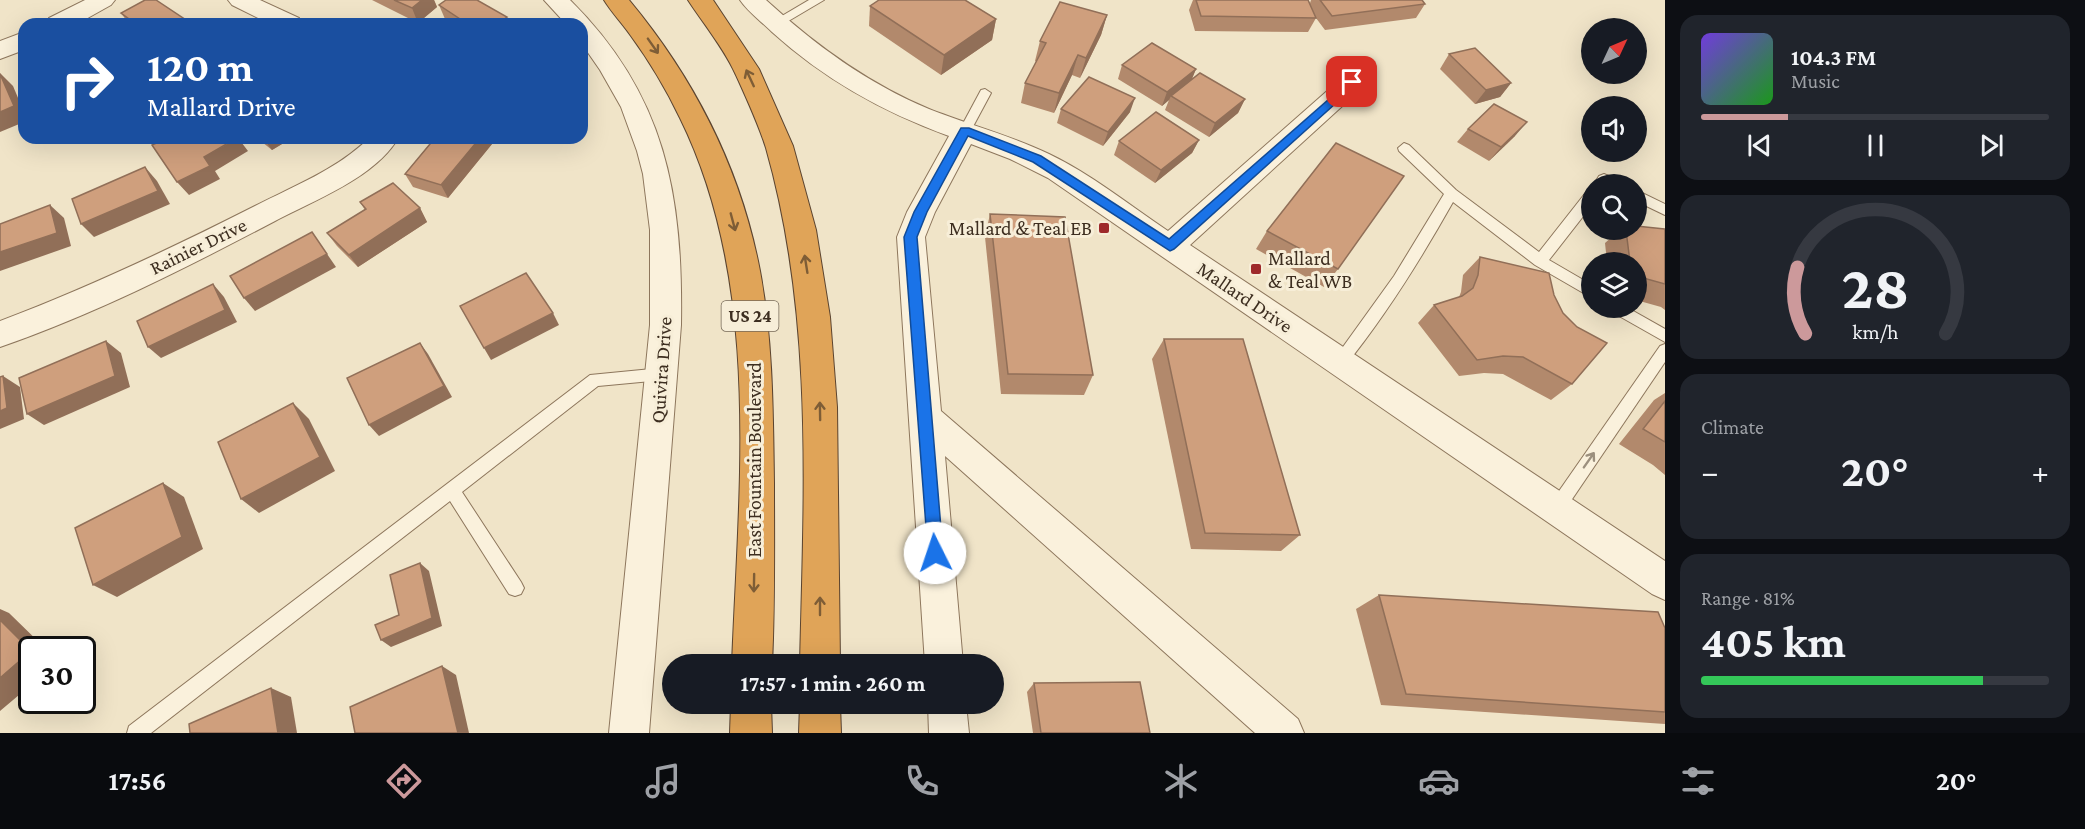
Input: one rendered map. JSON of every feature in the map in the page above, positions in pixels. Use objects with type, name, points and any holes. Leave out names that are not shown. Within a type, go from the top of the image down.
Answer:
[{"type":"highway","name":"East Fountain Boulevard","points":[[616,0],[657,51],[684,99],[724,188],[742,254],[753,335],[757,452],[752,654]]},
{"type":"highway","points":[[700,0],[719,23],[749,74],[789,178],[802,240],[815,321],[820,408],[820,654]]},
{"type":"highway","points":[[751,714],[751,733]]},
{"type":"highway","points":[[820,714],[820,733]]},
{"type":"street","points":[[69,18],[102,0]]},
{"type":"street","points":[[240,0],[278,18]]},
{"type":"street","name":"Quivira Drive","points":[[556,0],[574,18]]},
{"type":"street","name":"Mallard Drive","points":[[752,0],[819,60],[866,90],[901,108],[1037,159],[1170,246],[1665,582]]},
{"type":"street","name":"Quivira Drive","points":[[588,35],[625,88],[647,141],[661,197],[666,266],[662,374],[629,733]]},
{"type":"street","points":[[0,51],[18,43]]},
{"type":"street","points":[[1170,246],[1352,82]]},
{"type":"street","points":[[943,654],[911,237],[921,212],[965,131]]},
{"type":"street","name":"Rainier Drive","points":[[0,334],[105,291],[222,236],[352,167],[378,144]]},
{"type":"street","points":[[925,418],[1284,733]]},
{"type":"street","points":[[948,714],[949,733]]},
{"type":"lane","points":[[776,23],[818,0]]},
{"type":"lane","points":[[965,131],[985,93]]},
{"type":"lane","points":[[1404,148],[1451,193],[1540,261],[1581,285]]},
{"type":"lane","points":[[1340,362],[1371,324],[1419,250],[1451,193]]},
{"type":"lane","points":[[1647,201],[1665,210]]},
{"type":"lane","points":[[1540,261],[1581,209]]},
{"type":"lane","points":[[1634,318],[1665,336]]},
{"type":"lane","points":[[1556,508],[1665,350]]},
{"type":"lane","points":[[136,733],[595,380],[662,374]]},
{"type":"lane","points":[[452,490],[514,588]]},
{"type":"building","points":[[145,0],[156,0],[183,18],[128,18],[121,13]]},
{"type":"building","points":[[394,0],[422,0],[412,8]]},
{"type":"building","points":[[446,0],[477,0],[507,17],[458,18],[439,5]]},
{"type":"building","points":[[879,0],[965,0],[996,19],[944,55],[870,6]]},
{"type":"building","points":[[1196,0],[1308,0],[1316,18],[1201,16]]},
{"type":"building","points":[[1320,0],[1422,0],[1425,4],[1332,16]]},
{"type":"building","points":[[1060,2],[1107,15],[1086,58],[1078,55],[1059,93],[1025,83],[1046,43],[1040,41]]},
{"type":"building","points":[[1152,43],[1196,69],[1167,92],[1122,65]]},
{"type":"building","points":[[1475,48],[1511,83],[1486,90],[1449,54]]},
{"type":"building","points":[[1200,73],[1245,99],[1215,123],[1171,96]]},
{"type":"building","points":[[0,74],[14,106],[0,112]]},
{"type":"building","points":[[1089,77],[1135,98],[1108,132],[1061,109]]},
{"type":"building","points":[[1494,104],[1527,122],[1501,147],[1468,129]]},
{"type":"building","points":[[1156,112],[1199,140],[1161,170],[1119,141]]},
{"type":"building","points":[[1336,143],[1404,176],[1338,269],[1267,231]]},
{"type":"building","points":[[227,144],[204,157],[210,166],[177,182],[152,145]]},
{"type":"building","points":[[430,144],[475,144],[441,185],[405,174]]},
{"type":"building","points":[[145,167],[158,191],[81,224],[72,199]]},
{"type":"building","points":[[393,183],[420,208],[349,255],[327,233],[366,209],[360,202]]},
{"type":"building","points":[[50,205],[57,233],[0,252],[0,224]]},
{"type":"building","points":[[990,214],[1065,217],[1093,375],[1008,374]]},
{"type":"building","points":[[1647,227],[1665,229],[1665,284],[1647,279],[1647,252],[1629,252],[1627,240],[1647,240]]},
{"type":"building","points":[[312,232],[327,254],[244,298],[230,276]]},
{"type":"building","points":[[1480,257],[1549,273],[1554,295],[1563,313],[1577,327],[1607,343],[1572,384],[1523,357],[1503,356],[1477,360],[1434,305],[1462,296],[1473,288],[1478,275]]},
{"type":"building","points":[[526,273],[553,313],[484,348],[460,306]]},
{"type":"building","points":[[213,284],[225,310],[148,347],[137,321]]},
{"type":"building","points":[[1164,339],[1243,339],[1300,535],[1205,533]]},
{"type":"building","points":[[106,341],[115,376],[27,414],[19,378]]},
{"type":"building","points":[[420,343],[444,386],[369,425],[347,378]]},
{"type":"building","points":[[3,376],[7,408],[0,411],[0,377]]},
{"type":"building","points":[[1665,401],[1665,442],[1643,429]]},
{"type":"building","points":[[293,403],[320,457],[241,499],[218,442]]},
{"type":"building","points":[[163,483],[182,537],[93,585],[75,528]]},
{"type":"building","points":[[420,563],[432,618],[381,640],[375,625],[399,615],[390,575]]},
{"type":"building","points":[[1379,595],[1658,612],[1665,628],[1665,712],[1406,694]]},
{"type":"building","points":[[0,620],[18,638],[18,662],[0,678]]},
{"type":"building","points":[[442,666],[458,733],[355,733],[350,707]]},
{"type":"building","points":[[1140,682],[1150,733],[1041,733],[1034,683]]},
{"type":"building","points":[[271,688],[278,733],[190,733],[189,724]]},
{"type":"place","name":"Mallard & Teal EB","points":[[1104,228]]},
{"type":"place","name":"Mallard & Teal WB","points":[[1256,269]]},
{"type":"route","points":[[935,553],[911,237],[921,212],[965,131],[1037,159],[1170,246],[1352,82]]}]
